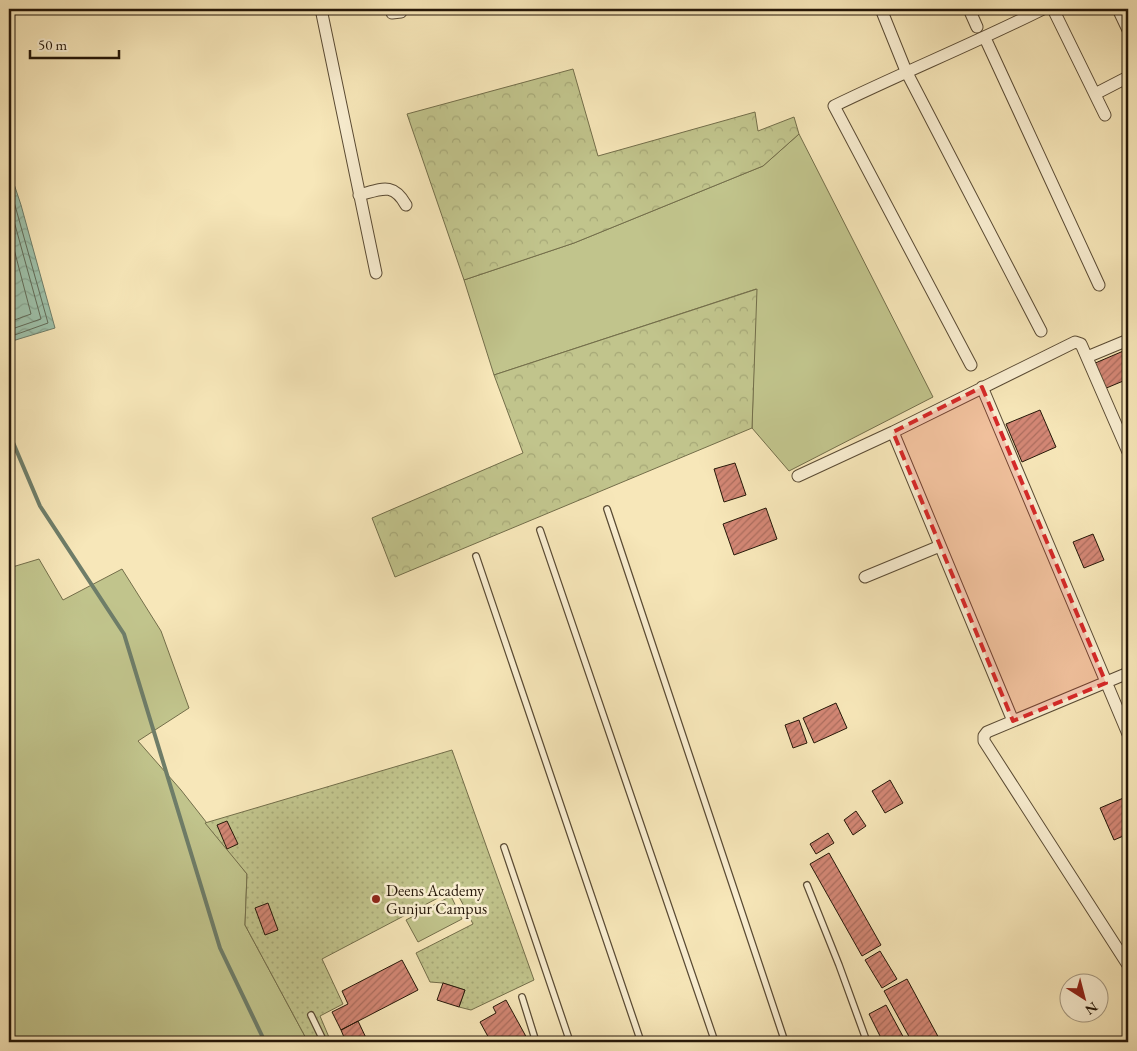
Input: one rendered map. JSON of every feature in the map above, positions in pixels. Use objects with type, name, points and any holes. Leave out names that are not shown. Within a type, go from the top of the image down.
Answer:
[{"type":"street","points":[[321,9],[376,273]]},
{"type":"street","points":[[881,9],[906,71],[1041,331]]},
{"type":"street","points":[[969,9],[977,27]]},
{"type":"street","points":[[971,365],[834,106],[906,71],[985,38],[1043,9]]},
{"type":"street","points":[[1053,9],[1105,114]]},
{"type":"street","points":[[1118,9],[1128,30]]},
{"type":"street","points":[[985,38],[1099,285]]},
{"type":"street","points":[[1095,94],[1128,77]]},
{"type":"street","points":[[359,194],[388,188],[399,193],[406,205]]},
{"type":"street","points":[[1087,358],[1128,340]]},
{"type":"street","points":[[798,476],[893,432],[982,386],[1075,342],[1082,344],[1128,452]]},
{"type":"street","points":[[982,386],[1128,734]]},
{"type":"street","points":[[893,432],[1013,721]]},
{"type":"street","points":[[865,577],[940,546]]},
{"type":"street","points":[[1128,673],[987,732],[984,736],[984,741],[1128,965]]},
{"type":"lane","points":[[607,509],[785,1042]]},
{"type":"lane","points":[[540,530],[715,1042]]},
{"type":"lane","points":[[476,556],[641,1042]]},
{"type":"lane","points":[[504,847],[570,1042]]},
{"type":"lane","points":[[807,886],[839,965],[867,1042]]},
{"type":"lane","points":[[522,997],[536,1042]]},
{"type":"lane","points":[[311,1015],[324,1042]]},
{"type":"highlighted area","points":[[982,387],[1106,683],[1013,721],[893,432]]},
{"type":"green space","points":[[573,69],[598,156],[755,112],[758,131],[794,117],[799,134],[763,166],[574,243],[464,280],[407,114]]},
{"type":"green space","points":[[799,134],[933,397],[789,471],[752,428],[756,289],[494,375],[464,280],[574,243],[763,166]]},
{"type":"green space","points":[[757,289],[752,428],[395,577],[372,518],[523,453],[494,375]]},
{"type":"green space","points":[[39,559],[63,600],[122,569],[161,631],[189,708],[138,741],[181,790],[247,874],[245,925],[308,1042],[9,1042],[9,568]]},
{"type":"green space","name":"Deens Academy Gunjur Campus","points":[[452,750],[534,980],[471,1010],[459,1007],[465,990],[443,983],[430,982],[416,953],[473,924],[455,889],[322,959],[343,1004],[320,1016],[331,1042],[308,1042],[245,925],[247,874],[205,823]]},
{"type":"green space","points":[[451,896],[462,919],[418,942],[406,920]]},
{"type":"water","points":[[9,169],[21,205],[55,328],[9,342]]},
{"type":"building","points":[[1128,349],[1128,379],[1104,389],[1093,364]]},
{"type":"building","points":[[1040,410],[1056,447],[1022,462],[1006,424]]},
{"type":"building","points":[[735,463],[746,495],[724,502],[714,469]]},
{"type":"building","points":[[766,508],[777,539],[734,555],[723,524]]},
{"type":"building","points":[[1093,534],[1104,560],[1084,568],[1073,542]]},
{"type":"building","points":[[836,703],[847,728],[814,743],[803,718]]},
{"type":"building","points":[[799,720],[807,743],[793,748],[785,725]]},
{"type":"building","points":[[890,780],[903,803],[885,813],[872,791]]},
{"type":"building","points":[[1128,796],[1128,834],[1114,840],[1100,808]]},
{"type":"building","points":[[856,811],[866,826],[853,835],[844,820]]},
{"type":"building","points":[[227,821],[238,844],[227,849],[217,825]]},
{"type":"building","points":[[828,833],[834,843],[816,854],[810,844]]},
{"type":"building","points":[[829,853],[881,945],[862,956],[810,864]]},
{"type":"building","points":[[268,903],[278,930],[265,935],[255,908]]},
{"type":"building","points":[[880,951],[897,979],[882,988],[865,960]]},
{"type":"building","points":[[402,960],[418,990],[341,1030],[332,1012],[348,1004],[342,991]]},
{"type":"building","points":[[907,979],[941,1042],[912,1042],[884,991]]},
{"type":"building","points":[[443,983],[465,990],[459,1007],[437,1000]]},
{"type":"building","points":[[506,1000],[529,1042],[491,1042],[480,1022],[496,1013],[493,1007]]},
{"type":"building","points":[[886,1005],[906,1042],[883,1042],[869,1014]]},
{"type":"building","points":[[358,1021],[368,1042],[346,1042],[341,1030]]},
{"type":"waterway","points":[[9,433],[40,506],[124,634],[220,948],[265,1042]]},
{"type":"place","name":"Deens Academy Gunjur Campus","points":[[376,899]]}]
